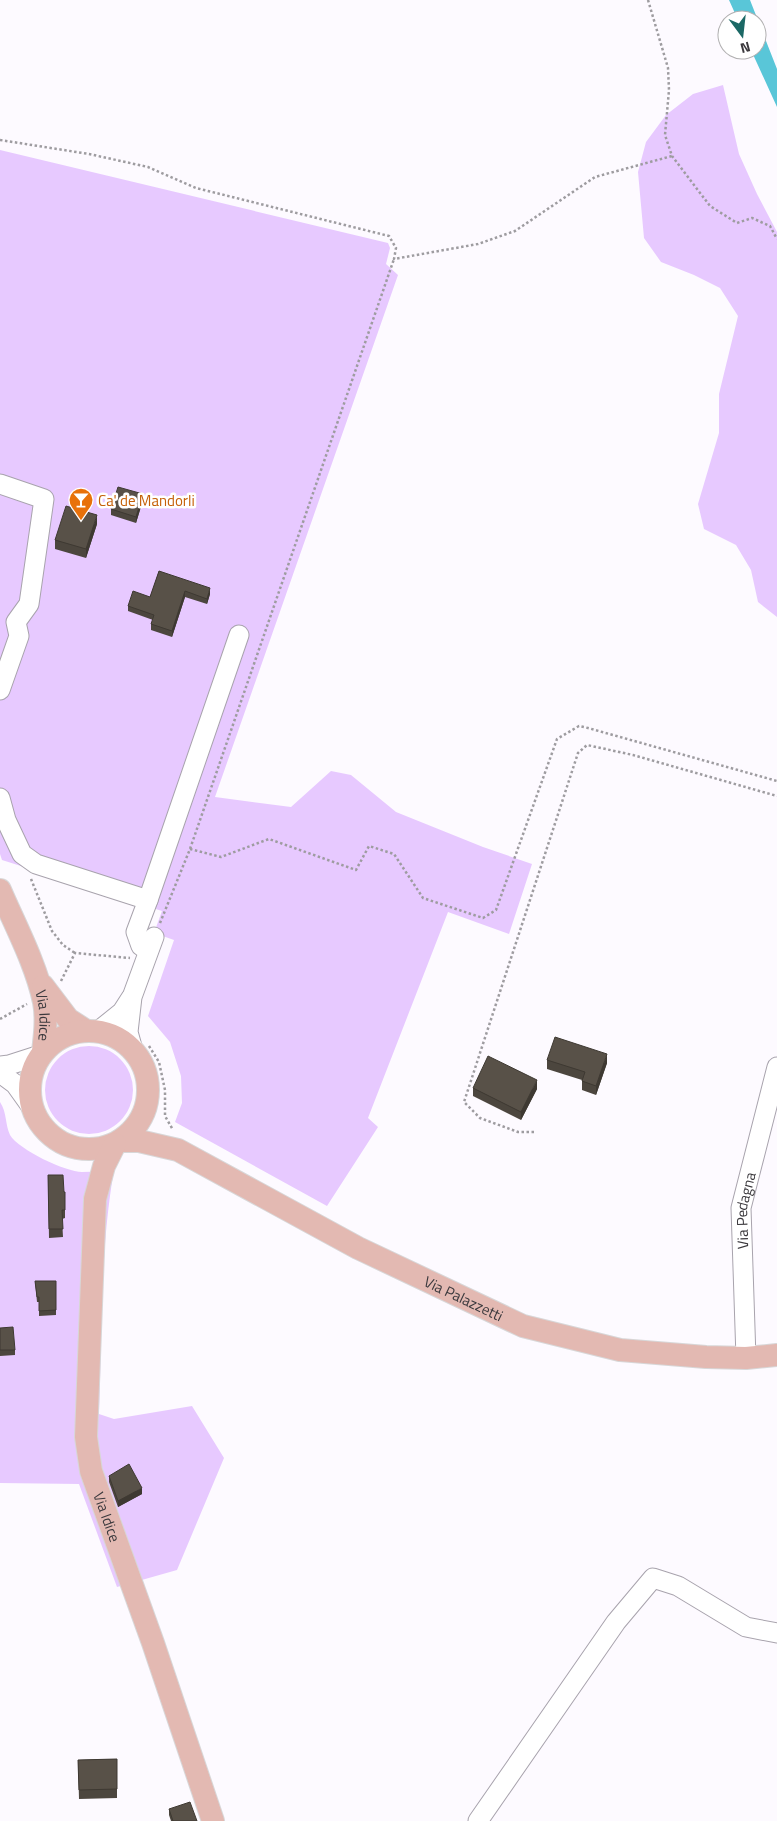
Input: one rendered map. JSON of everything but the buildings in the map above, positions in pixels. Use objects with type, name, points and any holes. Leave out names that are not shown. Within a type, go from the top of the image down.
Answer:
[{"type":"main road","name":"Via Idice","points":[[0,890],[36,990],[44,1003],[46,1028],[41,1053],[30,1078],[30,1105],[40,1124],[55,1139],[72,1146],[91,1150],[118,1142]]},
{"type":"main road","name":"Via Idice","points":[[36,990],[68,1019],[91,1031]]},
{"type":"main road","name":"Via Idice","points":[[41,1053],[57,1039],[91,1031],[109,1033],[140,1046],[149,1089],[146,1105],[134,1129],[118,1142],[104,1166],[95,1199],[86,1437],[91,1471],[153,1643],[213,1821]]},
{"type":"main road","name":"Via Palazzetti","points":[[146,1105],[159,1130],[358,1248],[523,1326],[620,1350],[706,1357],[746,1358],[777,1355]]},
{"type":"main road","name":"Via Palazzetti","points":[[118,1142],[176,1141]]},
{"type":"main road","name":"Via Idice","points":[[72,1146],[81,1156],[86,1166],[95,1199]]},
{"type":"street","points":[[0,484],[44,499],[29,604],[16,622],[19,636],[0,690]]},
{"type":"street","points":[[140,1046],[128,1032],[132,997],[149,949],[141,946],[136,932],[239,635]]},
{"type":"street","points":[[0,798],[6,820],[22,854],[36,864],[148,900]]},
{"type":"street","points":[[91,1031],[122,1012],[132,997]]},
{"type":"street","points":[[0,1066],[9,1065],[41,1053]]},
{"type":"street","name":"Via Pedagna","points":[[746,1358],[741,1208],[777,1067]]},
{"type":"street","points":[[0,1072],[15,1084],[30,1105]]},
{"type":"street","points":[[478,1821],[616,1622],[653,1578],[678,1586],[746,1627],[777,1633]]},
{"type":"path","points":[[648,0],[668,68],[669,90],[665,135],[672,156],[710,206],[737,224],[752,218],[770,226],[777,239]]},
{"type":"path","points":[[0,140],[89,154],[148,167],[196,188],[389,236],[396,248],[394,259],[190,849],[149,949],[75,953],[62,945],[52,931],[31,879]]},
{"type":"path","points":[[394,259],[478,244],[515,232],[596,178],[672,156]]},
{"type":"path","points":[[190,849],[221,856],[269,840],[356,870],[369,846],[394,854],[423,898],[483,918],[496,910],[557,739],[578,726],[777,781]]},
{"type":"path","points":[[534,1132],[518,1132],[480,1118],[464,1102],[578,753],[587,745],[624,753],[777,796]]},
{"type":"path","points":[[60,984],[75,953]]},
{"type":"path","points":[[0,1019],[16,1011],[36,990]]},
{"type":"path","points":[[140,1046],[159,1062],[164,1090],[165,1116],[176,1141]]},
{"type":"shaded area","points":[[723,85],[739,154],[777,232],[777,617],[758,602],[751,570],[736,545],[704,529],[698,504],[719,433],[719,394],[738,316],[720,288],[661,262],[644,238],[638,172],[646,142],[666,115],[693,94]]},
{"type":"shaded area","points":[[0,150],[388,243],[390,248],[386,264],[398,275],[215,797],[291,807],[331,771],[351,775],[396,812],[483,847],[532,864],[509,934],[448,912],[368,1118],[378,1127],[327,1206],[175,1122],[182,1103],[181,1076],[170,1042],[148,1016],[174,940],[154,933],[162,911],[2,860],[0,854]]},
{"type":"shaded area","points":[[89,1046],[106,1049],[114,1053],[126,1065],[130,1073],[133,1090],[130,1107],[126,1115],[114,1127],[106,1131],[89,1134],[72,1131],[64,1127],[52,1115],[48,1107],[45,1090],[48,1073],[52,1065],[64,1053],[72,1049]]},
{"type":"shaded area","points":[[0,1102],[4,1110],[10,1135],[23,1147],[43,1159],[75,1171],[114,1170],[109,1200],[104,1261],[99,1414],[114,1419],[192,1406],[224,1458],[177,1570],[117,1587],[79,1484],[0,1483]]},
{"type":"water","points":[[729,0],[750,0],[754,10],[734,10]]},
{"type":"water","points":[[767,43],[777,69],[777,107],[756,60],[767,60]]},
{"type":"place","name":"Ca' de Mandorli","points":[[81,521]]}]
